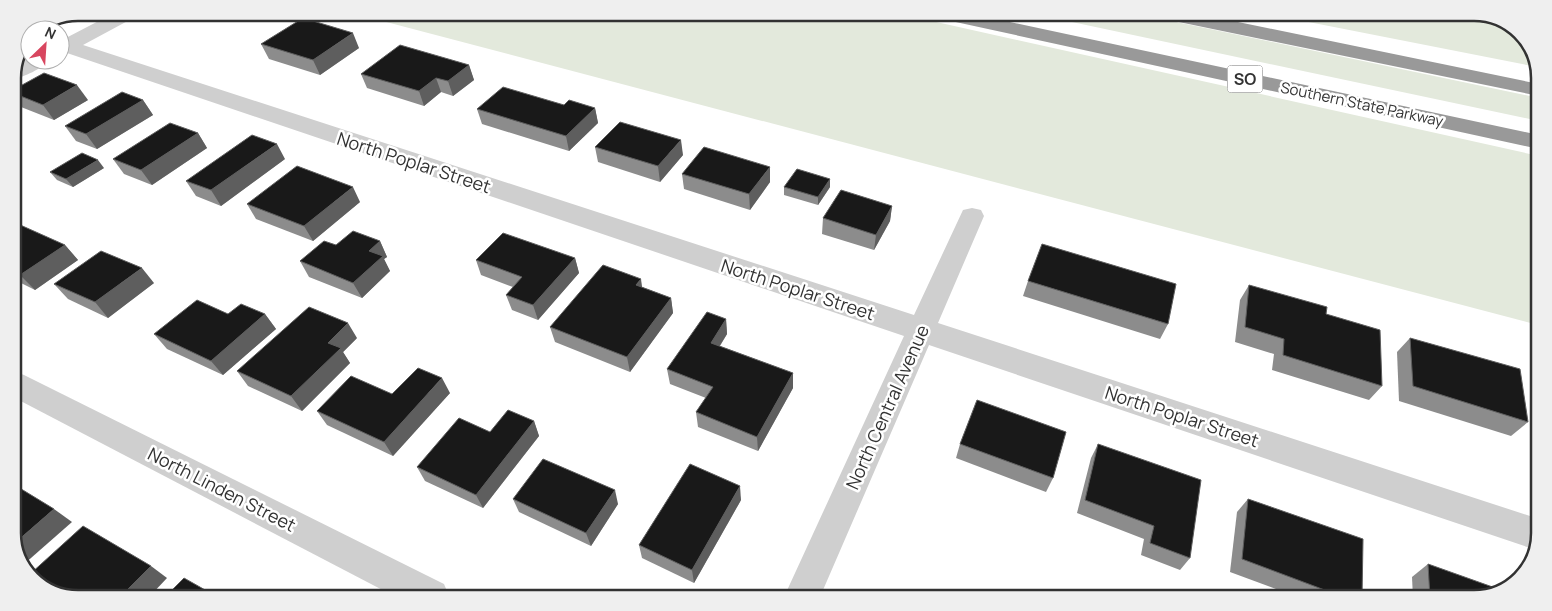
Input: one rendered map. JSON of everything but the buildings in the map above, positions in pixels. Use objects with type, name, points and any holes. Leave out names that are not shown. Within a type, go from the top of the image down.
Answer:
[{"type":"highway","name":"Southern State Parkway","points":[[979,21],[1531,140]]},
{"type":"highway","points":[[1203,21],[1531,88]]},
{"type":"street","points":[[70,42],[112,21]]},
{"type":"street","name":"North Poplar Street","points":[[70,49],[1531,532]]},
{"type":"street","name":"North Central Avenue","points":[[805,590],[972,216]]},
{"type":"street","name":"North Linden Street","points":[[21,387],[419,590]]},
{"type":"shaded area","points":[[382,21],[932,21],[1531,154],[1531,323]]},
{"type":"shaded area","points":[[1067,21],[1172,21],[1531,96],[1531,119]]},
{"type":"shaded area","points":[[1303,21],[1474,21],[1492,24],[1505,31],[1519,43],[1529,66]]}]
